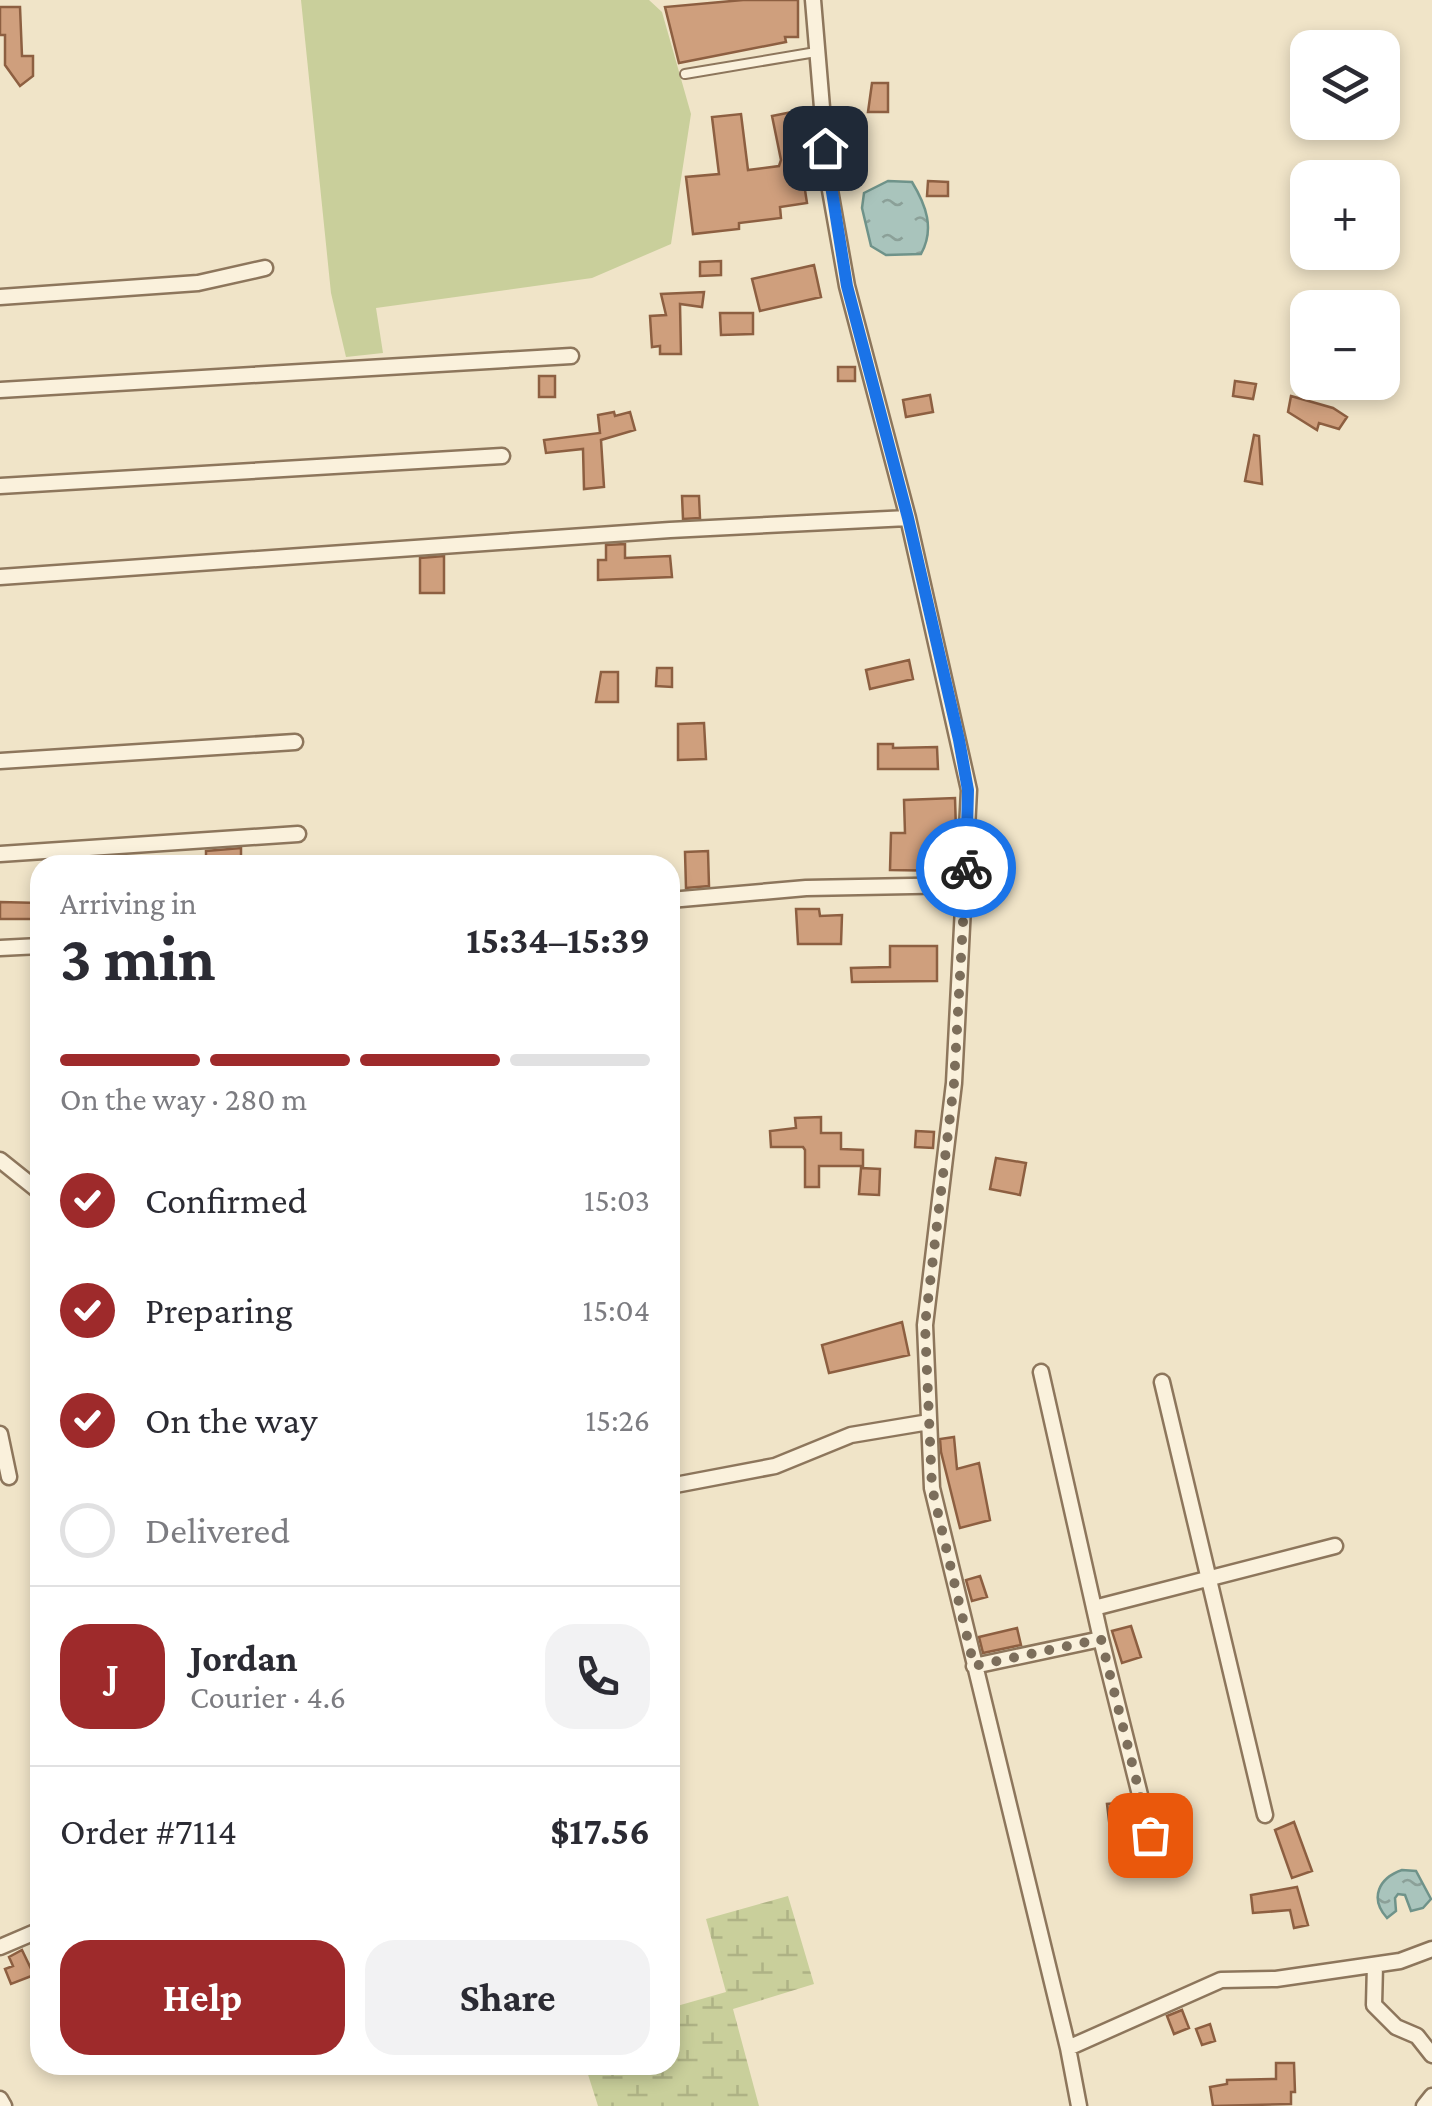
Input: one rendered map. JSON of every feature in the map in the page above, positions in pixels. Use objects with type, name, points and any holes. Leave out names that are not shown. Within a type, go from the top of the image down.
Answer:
[{"type":"street","points":[[813,0],[828,179],[847,286],[908,518],[968,790],[954,1083],[925,1325],[932,1488],[1079,2106]]},
{"type":"street","points":[[0,296],[198,283],[265,268]]},
{"type":"street","points":[[0,390],[571,356]]},
{"type":"street","points":[[0,486],[502,456]]},
{"type":"street","points":[[0,576],[670,530],[908,518]]},
{"type":"street","points":[[0,762],[295,742]]},
{"type":"street","points":[[0,854],[298,834]]},
{"type":"street","points":[[680,899],[806,888],[964,885]]},
{"type":"street","points":[[0,948],[30,946]]},
{"type":"street","points":[[0,1160],[30,1184]]},
{"type":"street","points":[[1041,1372],[1150,1835]]},
{"type":"street","points":[[1162,1382],[1265,1815]]},
{"type":"street","points":[[680,1484],[775,1466],[851,1435],[929,1422]]},
{"type":"street","points":[[0,1434],[8,1476]]},
{"type":"street","points":[[1094,1608],[1335,1546]]},
{"type":"street","points":[[974,1666],[1101,1639]]},
{"type":"street","points":[[0,1947],[30,1934]]},
{"type":"street","points":[[1068,2048],[1221,1980],[1276,1979],[1400,1961],[1432,1948]]},
{"type":"street","points":[[1375,1964],[1374,2005],[1396,2027],[1417,2036],[1432,2055]]},
{"type":"street","points":[[1424,2106],[1432,2096]]},
{"type":"street","points":[[0,2099],[4,2106]]},
{"type":"lane","points":[[685,74],[816,52]]},
{"type":"green space","points":[[301,0],[649,0],[662,12],[691,114],[671,244],[592,278],[376,308],[383,353],[346,357],[331,293]]},
{"type":"green space","points":[[788,1896],[814,1984],[733,2009],[759,2106],[598,2106],[588,2075],[680,2075],[680,2005],[726,1992],[706,1919]]},
{"type":"water","points":[[888,181],[912,182],[921,199],[928,226],[921,254],[886,255],[871,246],[862,208],[864,193]]},
{"type":"water","points":[[1402,1870],[1416,1871],[1431,1899],[1423,1908],[1411,1911],[1405,1895],[1398,1894],[1396,1911],[1387,1918],[1379,1903],[1379,1890],[1387,1878]]},
{"type":"building","points":[[798,0],[798,37],[679,63],[665,7]]},
{"type":"building","points":[[0,7],[20,7],[22,56],[33,56],[33,76],[20,86],[5,65]]},
{"type":"building","points":[[872,83],[888,83],[888,112],[868,112]]},
{"type":"building","points":[[797,111],[804,144],[798,145],[807,203],[780,207],[781,218],[739,223],[739,229],[693,234],[686,177],[719,174],[712,117],[741,114],[748,170],[779,166],[772,116]]},
{"type":"building","points":[[928,181],[948,182],[948,196],[927,196]]},
{"type":"building","points":[[721,261],[721,275],[700,276],[700,262]]},
{"type":"building","points":[[814,265],[821,297],[760,311],[752,279]]},
{"type":"building","points":[[704,292],[702,307],[680,304],[681,354],[660,354],[660,346],[652,347],[650,316],[666,315],[661,294]]},
{"type":"building","points":[[720,313],[753,313],[753,334],[721,335]]},
{"type":"building","points":[[838,367],[855,367],[855,381],[838,381]]},
{"type":"building","points":[[539,376],[555,376],[555,397],[539,397]]},
{"type":"building","points":[[1235,381],[1256,384],[1253,399],[1233,396]]},
{"type":"building","points":[[930,395],[933,412],[906,417],[903,400]]},
{"type":"building","points":[[1290,400],[1305,400],[1333,408],[1347,417],[1339,429],[1319,423],[1317,430],[1288,412]]},
{"type":"building","points":[[614,412],[615,416],[630,412],[635,430],[601,440],[604,487],[584,489],[583,449],[546,453],[544,440],[600,433],[598,415]]},
{"type":"building","points":[[1254,435],[1259,436],[1262,484],[1245,481]]},
{"type":"building","points":[[682,496],[699,496],[700,518],[683,519]]},
{"type":"building","points":[[625,544],[625,558],[670,556],[672,577],[598,580],[598,560],[606,560],[606,545]]},
{"type":"building","points":[[444,556],[444,593],[420,593],[420,558]]},
{"type":"building","points":[[909,660],[913,679],[870,689],[866,670]]},
{"type":"building","points":[[657,668],[672,668],[672,687],[656,686]]},
{"type":"building","points":[[601,672],[618,672],[618,702],[596,702]]},
{"type":"building","points":[[704,723],[706,759],[678,760],[678,724]]},
{"type":"building","points":[[878,744],[893,744],[893,748],[937,747],[938,769],[878,769]]},
{"type":"building","points":[[955,798],[956,831],[950,832],[949,871],[890,870],[891,833],[905,833],[904,800]]},
{"type":"building","points":[[241,848],[241,855],[206,855],[206,851]]},
{"type":"building","points":[[708,851],[709,886],[686,888],[685,852]]},
{"type":"building","points":[[0,902],[30,903],[30,919],[0,919]]},
{"type":"building","points":[[796,909],[819,909],[820,916],[842,915],[841,944],[798,944]]},
{"type":"building","points":[[890,946],[937,946],[937,981],[852,982],[851,968],[890,967]]},
{"type":"building","points":[[821,1117],[821,1133],[841,1133],[841,1149],[863,1150],[863,1166],[819,1166],[819,1187],[805,1187],[805,1150],[771,1147],[770,1131],[796,1128],[795,1118]]},
{"type":"building","points":[[916,1131],[934,1132],[933,1148],[915,1147]]},
{"type":"building","points":[[996,1158],[1026,1163],[1020,1195],[990,1189]]},
{"type":"building","points":[[861,1168],[880,1169],[879,1195],[859,1194]]},
{"type":"building","points":[[902,1322],[909,1355],[829,1373],[822,1345]]},
{"type":"building","points":[[954,1437],[957,1469],[979,1463],[990,1520],[960,1528],[940,1439]]},
{"type":"building","points":[[980,1576],[987,1597],[972,1601],[966,1580]]},
{"type":"building","points":[[1131,1626],[1141,1657],[1122,1663],[1112,1631]]},
{"type":"building","points":[[1017,1628],[1021,1645],[983,1653],[979,1637]]},
{"type":"building","points":[[1131,1802],[1137,1851],[1113,1854],[1107,1804]]},
{"type":"building","points":[[1294,1822],[1312,1871],[1292,1878],[1275,1830]]},
{"type":"building","points":[[1297,1887],[1308,1925],[1294,1928],[1290,1910],[1253,1913],[1251,1895]]},
{"type":"building","points":[[22,1950],[30,1977],[11,1984],[5,1969],[13,1966],[9,1957]]},
{"type":"building","points":[[1182,2010],[1189,2028],[1174,2034],[1167,2016]]},
{"type":"building","points":[[1210,2024],[1215,2041],[1202,2045],[1196,2029]]},
{"type":"building","points":[[1276,2063],[1294,2063],[1295,2092],[1291,2092],[1291,2104],[1213,2106],[1210,2087],[1227,2084],[1227,2080],[1276,2079]]},
{"type":"way so far","points":[[966,868],[954,1083],[925,1325],[932,1488],[974,1666],[1101,1639],[1150,1835]]},
{"type":"route","points":[[825,148],[847,286],[895,464],[959,740],[968,790],[966,868]]}]
